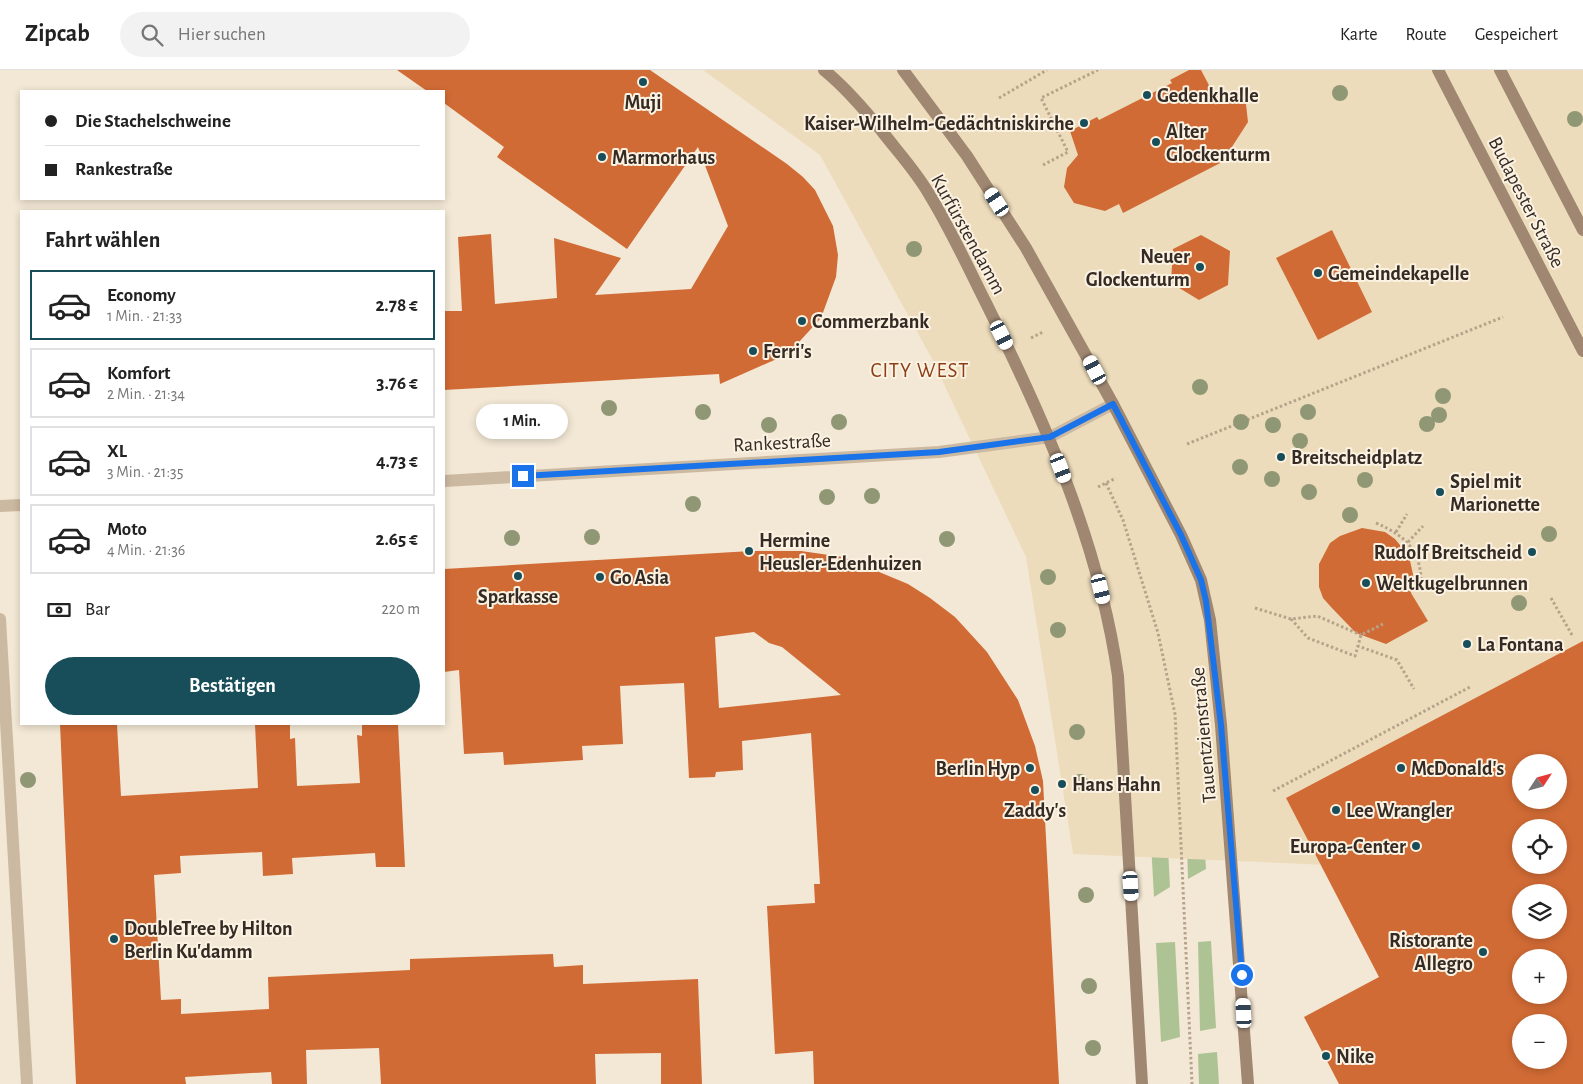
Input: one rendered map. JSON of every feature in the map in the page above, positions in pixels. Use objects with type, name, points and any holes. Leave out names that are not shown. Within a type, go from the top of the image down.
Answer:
[{"type":"main road","name":"Kurfürstendamm","points":[[824,70],[866,112],[928,192],[1010,349],[1050,437]]},
{"type":"main road","name":"Kurfürstendamm","points":[[903,70],[967,156],[1026,248],[1113,404]]},
{"type":"main road","name":"Budapester Straße","points":[[1438,70],[1583,351]]},
{"type":"main road","name":"Budapester Straße","points":[[1500,70],[1583,230]]},
{"type":"main road","name":"Tauentzienstraße","points":[[1113,404],[1181,535],[1201,580],[1210,620],[1228,806],[1248,1084]]},
{"type":"main road","points":[[1050,437],[1097,570],[1111,625],[1116,659],[1142,1084]]},
{"type":"street","name":"Rankestraße","points":[[445,481],[939,452],[1050,437],[1113,404]]},
{"type":"street","points":[[0,506],[20,505]]},
{"type":"street","points":[[0,618],[27,1084]]},
{"type":"path","points":[[999,98],[1047,70]]},
{"type":"path","points":[[1044,165],[1068,152],[1041,98],[1098,70]]},
{"type":"path","points":[[1187,444],[1502,317]]},
{"type":"path","points":[[1028,340],[1043,332]]},
{"type":"path","points":[[1098,487],[1116,478]]},
{"type":"path","points":[[1106,483],[1123,520],[1158,633],[1175,714],[1192,1084]]},
{"type":"path","points":[[1396,532],[1407,514]]},
{"type":"path","points":[[1376,523],[1396,532],[1408,542],[1420,564],[1421,590]]},
{"type":"path","points":[[1408,542],[1423,526]]},
{"type":"path","points":[[1551,598],[1572,635]]},
{"type":"path","points":[[1255,608],[1291,619],[1317,616],[1361,635]]},
{"type":"path","points":[[1291,619],[1308,638],[1355,656],[1361,635],[1383,624]]},
{"type":"path","points":[[1358,646],[1397,660],[1414,689]]},
{"type":"path","points":[[1273,791],[1470,687]]},
{"type":"green space","points":[[1149,807],[1166,809],[1170,887],[1154,897]]},
{"type":"green space","points":[[1186,814],[1203,817],[1206,869],[1188,879]]},
{"type":"green space","points":[[1211,941],[1216,1028],[1200,1031],[1198,942]]},
{"type":"green space","points":[[1175,942],[1180,1037],[1161,1042],[1156,943]]},
{"type":"green space","points":[[1217,1052],[1219,1084],[1199,1084],[1198,1054]]},
{"type":"shaded area","name":"Breitscheidplatz","points":[[703,70],[1583,70],[1583,751],[1568,759],[1568,754],[1512,754],[1512,790],[1374,867],[1073,854],[1026,557],[931,357],[820,155]]},
{"type":"building","points":[[397,70],[650,70],[787,164],[815,190],[833,226],[838,255],[836,277],[821,318],[788,354],[720,384],[719,374],[445,390],[445,311],[462,311],[458,237],[491,234],[495,304],[557,298],[554,238],[621,258],[595,295],[691,289],[728,226],[698,147],[627,249],[497,157],[504,147],[445,104],[445,90],[426,90]]},
{"type":"building","name":"Alter Glockenturm","points":[[1189,70],[1201,70],[1212,91],[1232,92],[1246,104],[1248,122],[1228,153],[1230,158],[1123,213],[1119,204],[1105,211],[1074,203],[1064,187],[1067,168],[1078,155],[1070,131],[1097,117],[1099,120],[1172,83],[1170,80]]},
{"type":"building","name":"Gemeindekapelle","points":[[1332,230],[1372,312],[1318,340],[1276,258]]},
{"type":"building","name":"Neuer Glockenturm","points":[[1201,235],[1230,251],[1228,285],[1199,300],[1171,283],[1173,249]]},
{"type":"building","name":"Weltkugelbrunnen","points":[[1362,528],[1385,532],[1395,539],[1409,556],[1414,579],[1411,593],[1428,621],[1386,644],[1356,633],[1323,598],[1319,587],[1319,564],[1330,543],[1340,536]]},
{"type":"building","points":[[751,551],[801,551],[843,557],[908,584],[930,598],[955,617],[987,652],[1018,700],[1035,746],[1043,781],[1059,1084],[814,1084],[813,1051],[775,1054],[767,906],[815,903],[814,884],[820,884],[811,733],[742,741],[743,770],[716,772],[715,777],[689,778],[684,683],[620,686],[623,744],[582,746],[583,760],[504,765],[503,752],[464,754],[459,670],[445,672],[445,569]],"holes":[[[754,632],[769,643],[782,647],[841,695],[719,708],[715,637]]]},
{"type":"building","name":"Europa-Center","points":[[1583,641],[1583,1084],[1339,1084],[1304,1017],[1379,977],[1286,798]]},
{"type":"building","points":[[60,725],[117,725],[121,796],[258,788],[255,725],[290,725],[290,739],[295,738],[297,786],[360,783],[357,735],[362,736],[362,725],[398,725],[405,867],[376,867],[375,853],[292,858],[293,874],[263,876],[262,852],[180,856],[181,873],[154,875],[161,1000],[181,999],[181,1014],[269,1009],[268,977],[410,970],[410,959],[553,954],[554,967],[583,965],[583,984],[698,979],[702,1084],[661,1084],[661,1053],[595,1054],[596,1084],[381,1084],[379,1048],[306,1050],[307,1084],[272,1084],[271,1072],[185,1077],[186,1084],[76,1084]]},
{"type":"place","name":"Muji","points":[[643,82]]},
{"type":"place","name":"Gedenkhalle","points":[[1147,95]]},
{"type":"place","name":"Kaiser-Wilhelm-Gedächtniskirche","points":[[1084,123]]},
{"type":"place","name":"Alter Glockenturm","points":[[1156,142]]},
{"type":"place","name":"Marmorhaus","points":[[602,157]]},
{"type":"place","name":"Neuer Glockenturm","points":[[1200,267]]},
{"type":"place","name":"Gemeindekapelle","points":[[1318,273]]},
{"type":"place","name":"Commerzbank","points":[[802,321]]},
{"type":"place","name":"Ferri's","points":[[753,351]]},
{"type":"place","name":"Breitscheidplatz","points":[[1281,457]]},
{"type":"place","name":"Spiel mit Marionette","points":[[1440,492]]},
{"type":"place","name":"Hermine Heusler-Edenhuizen","points":[[749,551]]},
{"type":"place","name":"Rudolf Breitscheid","points":[[1532,552]]},
{"type":"place","name":"Sparkasse","points":[[518,576]]},
{"type":"place","name":"Go Asia","points":[[600,577]]},
{"type":"place","name":"Weltkugelbrunnen","points":[[1366,583]]},
{"type":"place","name":"La Fontana","points":[[1467,644]]},
{"type":"place","name":"Berlin Hyp","points":[[1030,768]]},
{"type":"place","name":"McDonald's","points":[[1401,768]]},
{"type":"place","name":"Hans Hahn","points":[[1062,784]]},
{"type":"place","name":"Zaddy's","points":[[1035,790]]},
{"type":"place","name":"Lee Wrangler","points":[[1336,810]]},
{"type":"place","name":"Europa-Center","points":[[1416,846]]},
{"type":"place","name":"DoubleTree by Hilton Berlin Ku'damm","points":[[114,939]]},
{"type":"place","name":"Ristorante Allegro","points":[[1483,952]]},
{"type":"place","name":"Nike","points":[[1326,1056]]},
{"type":"district","name":"CITY WEST","points":[[920,370]]},
{"type":"route","points":[[523,476],[939,452],[985,447],[1050,437],[1113,404],[1181,535],[1201,580],[1206,601],[1210,620],[1221,725],[1242,975]]}]
